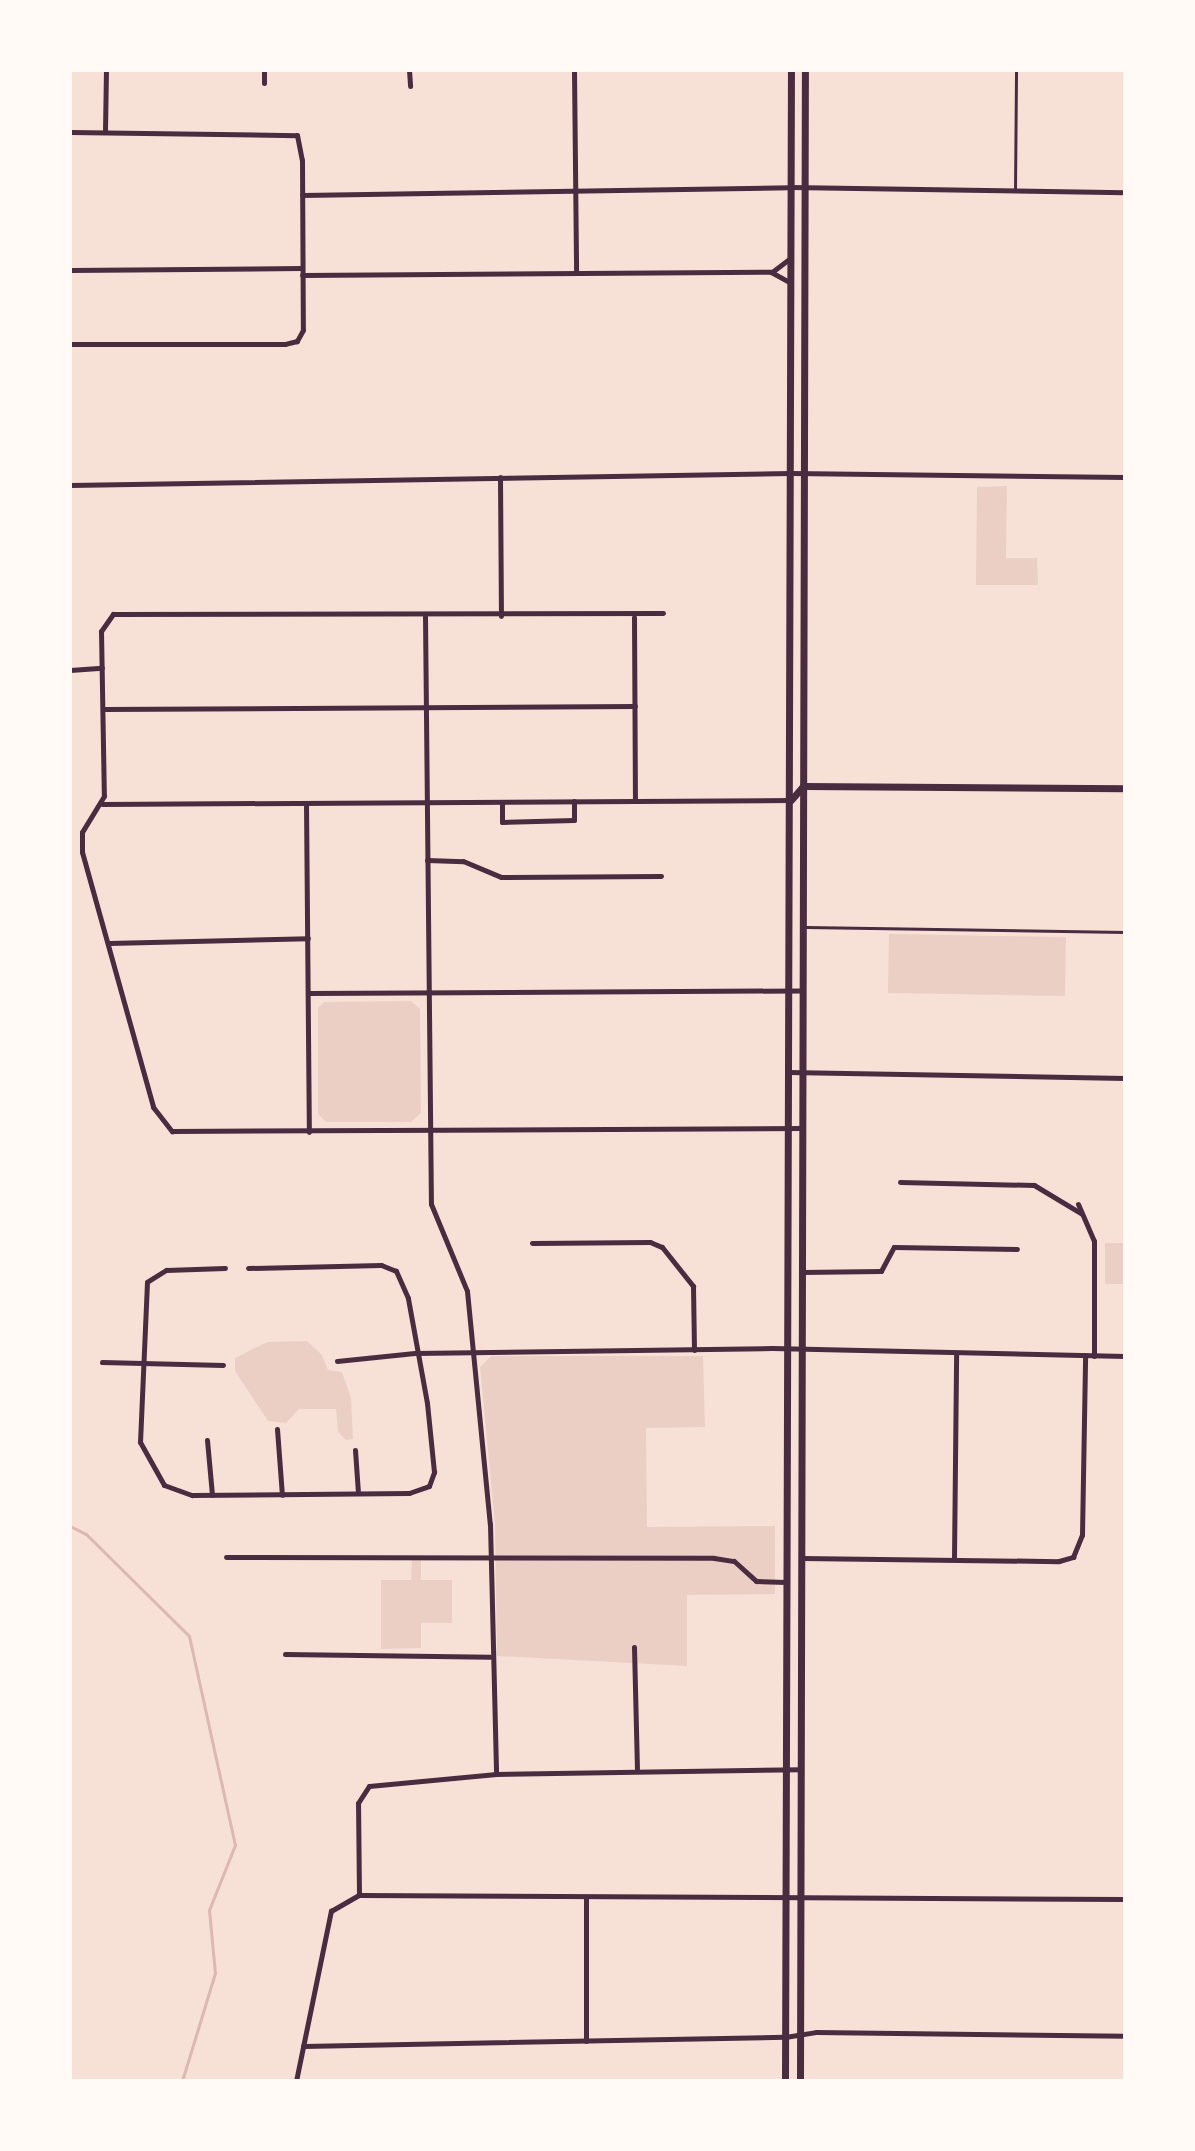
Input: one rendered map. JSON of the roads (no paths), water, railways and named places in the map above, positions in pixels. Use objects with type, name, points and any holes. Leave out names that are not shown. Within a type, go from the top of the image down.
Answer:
[{"type":"main road","points":[[785,2081],[791,70]]},
{"type":"main road","points":[[800,2081],[805,70]]},
{"type":"main road","points":[[791,800],[803,786],[1125,788]]},
{"type":"street","points":[[105,132],[106,70]]},
{"type":"street","points":[[264,70],[264,83]]},
{"type":"street","points":[[409,70],[410,86]]},
{"type":"street","points":[[574,70],[576,273]]},
{"type":"street","points":[[70,132],[292,132],[302,145],[303,330],[297,341],[285,344],[70,344]]},
{"type":"street","points":[[302,195],[576,193],[791,187],[1125,192]]},
{"type":"street","points":[[771,272],[789,259]]},
{"type":"street","points":[[70,270],[771,272],[789,282]]},
{"type":"street","points":[[70,485],[791,473],[1125,477]]},
{"type":"street","points":[[500,477],[501,616]]},
{"type":"street","points":[[663,613],[634,617],[122,612],[105,619],[102,804],[80,841],[153,1107],[165,1128],[190,1133],[802,1128]]},
{"type":"street","points":[[425,616],[432,1214],[466,1285],[491,1554],[490,1657],[496,1774]]},
{"type":"street","points":[[634,617],[635,801]]},
{"type":"street","points":[[70,670],[102,668]]},
{"type":"street","points":[[103,709],[635,706]]},
{"type":"street","points":[[102,804],[791,800]]},
{"type":"street","points":[[502,801],[502,822],[574,820],[574,801]]},
{"type":"street","points":[[306,803],[309,1132]]},
{"type":"street","points":[[427,860],[463,861],[501,877],[661,876]]},
{"type":"street","points":[[109,943],[308,938]]},
{"type":"street","points":[[308,993],[803,990]]},
{"type":"street","points":[[788,1072],[1125,1078]]},
{"type":"street","points":[[900,1182],[1034,1185],[1082,1214]]},
{"type":"street","points":[[1078,1204],[1094,1241],[1094,1356]]},
{"type":"street","points":[[532,1243],[650,1242],[662,1247],[693,1286],[694,1350]]},
{"type":"street","points":[[802,1272],[881,1271],[894,1247],[1017,1249]]},
{"type":"street","points":[[225,1268],[166,1270],[150,1277],[142,1453],[171,1491],[212,1495],[419,1492],[433,1479],[427,1403],[404,1285],[389,1266],[248,1268]]},
{"type":"street","points":[[337,1361],[415,1353],[788,1348],[1125,1356]]},
{"type":"street","points":[[954,1558],[956,1353]]},
{"type":"street","points":[[801,1558],[1059,1561],[1077,1553],[1085,1355]]},
{"type":"street","points":[[102,1362],[223,1365]]},
{"type":"street","points":[[277,1429],[282,1495]]},
{"type":"street","points":[[207,1440],[212,1495]]},
{"type":"street","points":[[355,1450],[358,1493]]},
{"type":"street","points":[[226,1557],[491,1554],[728,1559],[756,1581],[786,1582]]},
{"type":"street","points":[[634,1647],[637,1769]]},
{"type":"street","points":[[285,1654],[490,1657]]},
{"type":"street","points":[[359,1895],[358,1803],[369,1786],[496,1774],[637,1769],[801,1769]]},
{"type":"street","points":[[296,2081],[331,1911],[359,1895],[586,1898],[800,1894],[1125,1899]]},
{"type":"street","points":[[586,1898],[586,2041]]},
{"type":"street","points":[[302,2046],[785,2037],[800,2034],[1125,2036]]},
{"type":"lane","points":[[1015,190],[1016,70]]},
{"type":"lane","points":[[802,927],[1125,932]]},
{"type":"waterway","points":[[70,1526],[86,1534],[189,1636],[235,1845],[209,1910],[215,1973],[182,2081]]}]
